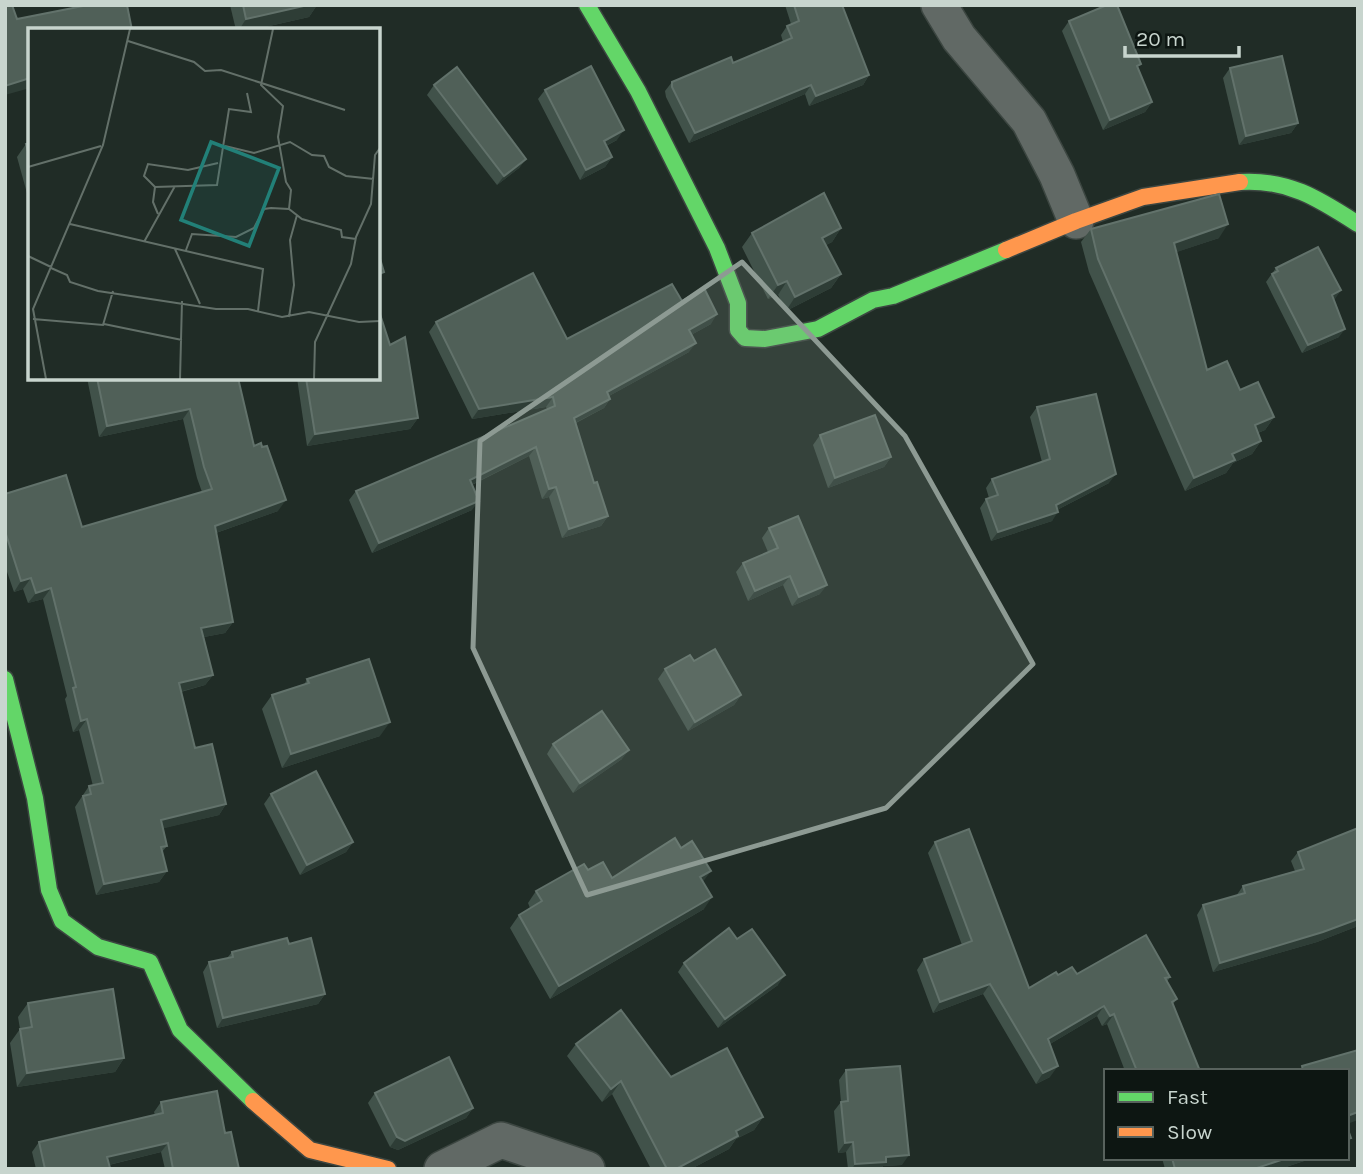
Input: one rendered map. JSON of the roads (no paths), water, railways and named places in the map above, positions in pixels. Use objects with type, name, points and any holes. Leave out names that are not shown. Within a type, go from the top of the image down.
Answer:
[{"type":"street","points":[[587,5],[638,91],[717,248],[738,303],[738,330],[745,338],[765,339],[818,329],[873,300],[893,296],[1076,221],[1143,197],[1224,183],[1256,181],[1287,186],[1317,197],[1358,224]]},
{"type":"street","points":[[939,5],[959,38],[1029,121],[1057,175],[1076,221]]},
{"type":"street","points":[[5,678],[35,798],[49,890],[62,921],[98,947],[150,962],[180,1030],[223,1074],[310,1150],[388,1169]]},
{"type":"street","points":[[442,1169],[501,1140],[587,1169]]}]
